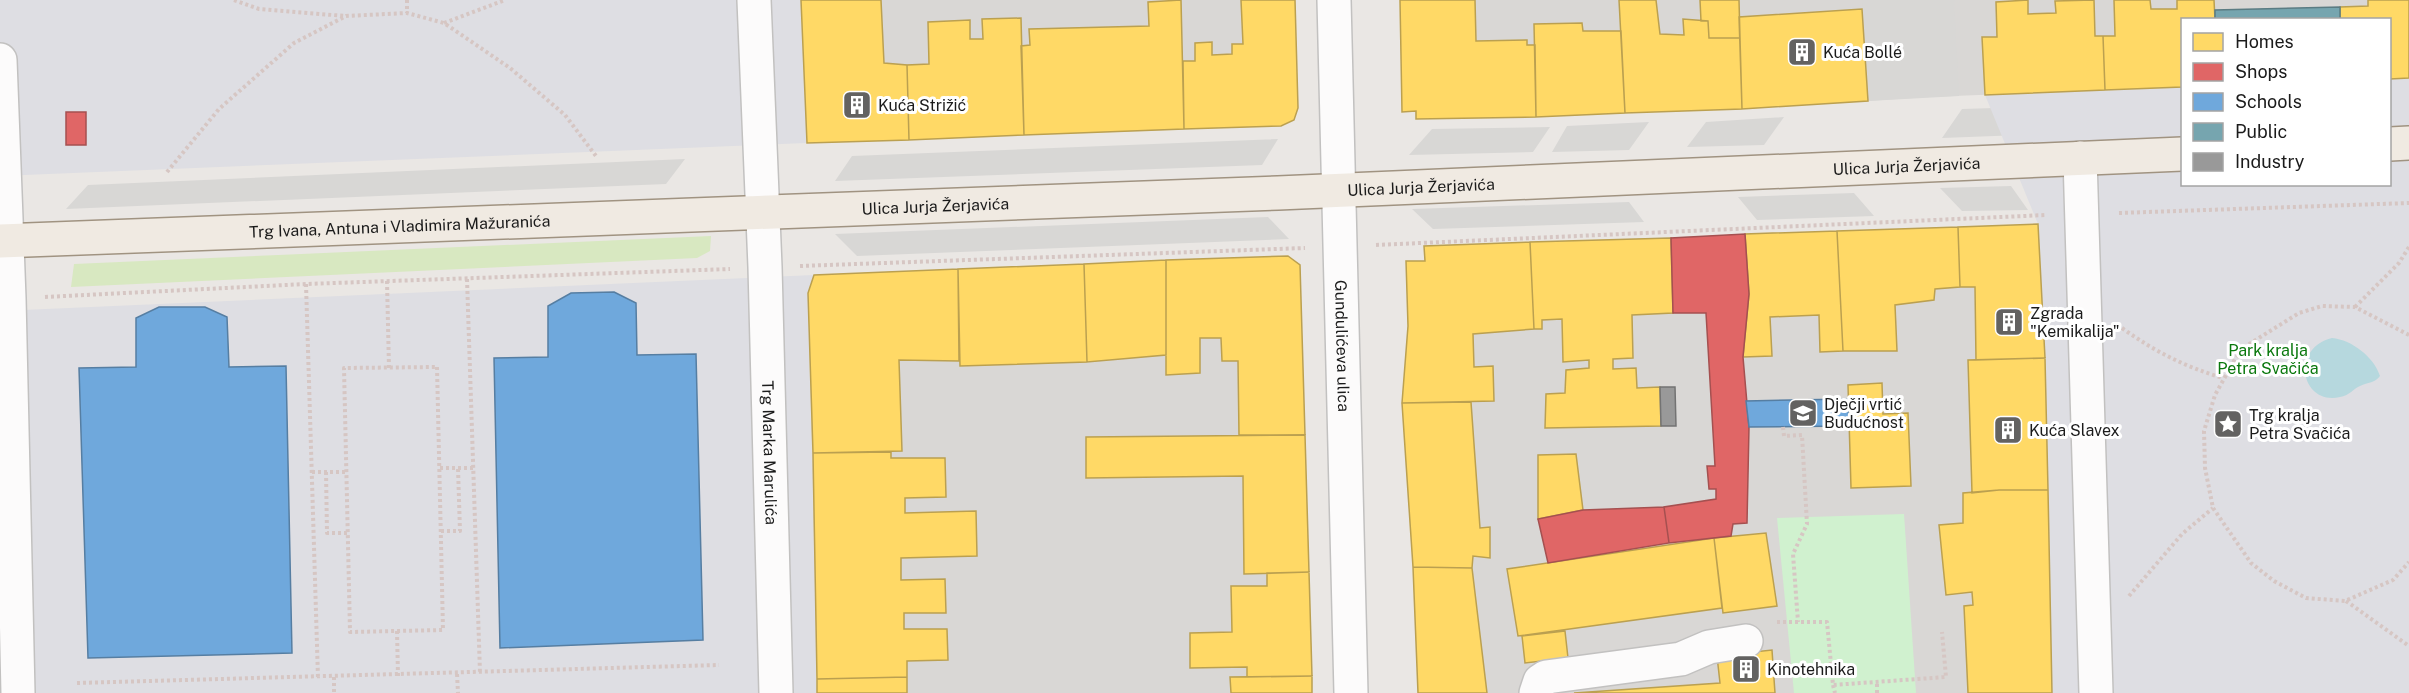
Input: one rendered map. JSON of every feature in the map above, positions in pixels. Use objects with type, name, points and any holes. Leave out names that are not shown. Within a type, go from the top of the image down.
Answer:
[{"type":"main road","points":[[2391,144],[2409,143]]},
{"type":"main road","points":[[2080,158],[2181,154]]},
{"type":"main road","name":"Ulica Jurja Žerjavića","points":[[763,211],[1338,191],[2080,158]]},
{"type":"main road","name":"Trg Ivana, Antuna i Vladimira Mažuranića","points":[[3,241],[763,211]]},
{"type":"street","points":[[754,0],[763,211]]},
{"type":"street","name":"Gundulićeva ulica","points":[[1334,0],[1351,693]]},
{"type":"street","points":[[0,60],[3,241],[18,693]]},
{"type":"street","points":[[2080,158],[2096,693]]},
{"type":"street","name":"Trg Marka Marulića","points":[[763,211],[776,693]]},
{"type":"street","points":[[1536,693],[1540,681],[1546,677],[1682,659],[1709,647],[1746,641]]},
{"type":"path","points":[[234,0],[259,9],[346,16],[407,13],[444,23],[510,68],[565,115],[596,156]]},
{"type":"path","points":[[407,0],[407,13]]},
{"type":"path","points":[[444,23],[505,0]]},
{"type":"path","points":[[167,172],[219,110],[294,44],[346,16]]},
{"type":"path","points":[[2113,213],[2409,203]]},
{"type":"path","points":[[1370,245],[2049,215]]},
{"type":"path","points":[[2355,307],[2399,263],[2409,247]]},
{"type":"path","points":[[793,267],[1311,248]]},
{"type":"path","points":[[40,297],[306,284],[710,272],[741,268]]},
{"type":"path","points":[[467,279],[480,673]]},
{"type":"path","points":[[387,281],[389,368]]},
{"type":"path","points":[[306,284],[318,678]]},
{"type":"path","points":[[2409,335],[2355,307],[2322,306],[2299,313],[2246,346],[2235,359],[2215,395],[2204,431],[2205,468],[2213,508],[2251,563],[2274,581],[2306,598],[2345,601],[2393,580],[2409,562]]},
{"type":"path","points":[[2119,326],[2151,349],[2193,370],[2223,378]]},
{"type":"path","points":[[437,367],[443,630],[350,632],[344,369],[389,368],[437,367]]},
{"type":"path","points":[[1783,427],[1784,436],[1802,435],[1807,524],[1793,554],[1798,622]]},
{"type":"path","points":[[440,468],[474,468]]},
{"type":"path","points":[[441,531],[460,531],[458,468]]},
{"type":"path","points":[[312,472],[346,472]]},
{"type":"path","points":[[326,472],[327,533],[348,533]]},
{"type":"path","points":[[2129,597],[2182,534],[2213,508]]},
{"type":"path","points":[[2345,601],[2409,646]]},
{"type":"path","points":[[1787,622],[1827,622],[1835,693]]},
{"type":"path","points":[[397,631],[398,676]]},
{"type":"path","points":[[1833,685],[1946,677],[1941,632]]},
{"type":"path","points":[[77,683],[334,678],[719,665]]},
{"type":"path","points":[[457,674],[458,693]]},
{"type":"path","points":[[334,678],[334,693]]},
{"type":"path","points":[[1877,681],[1877,693]]},
{"type":"shaded area","points":[[0,0],[801,0],[807,143],[0,176]]},
{"type":"shaded area","points":[[801,0],[1295,0],[1298,108],[1294,120],[1281,126],[807,143]]},
{"type":"shaded area","points":[[1400,0],[2409,0],[2409,78],[2391,79],[2391,18],[2181,18],[2181,87],[1929,97],[1742,109],[1416,119],[1415,111],[1402,112]]},
{"type":"shaded area","points":[[1862,0],[1954,0],[1959,96],[1868,101]]},
{"type":"shaded area","name":"Trg kralja Petra Svačića","points":[[2409,78],[2409,693],[2052,693],[2045,358],[2038,224],[1985,95],[2181,87],[2181,186],[2391,186],[2391,79]]},
{"type":"shaded area","points":[[2181,102],[2181,129],[1942,138],[1962,109]]},
{"type":"shaded area","points":[[1784,117],[1764,145],[1687,147],[1706,122]]},
{"type":"shaded area","points":[[1649,122],[1629,150],[1552,152],[1567,126]]},
{"type":"shaded area","points":[[1550,127],[1533,152],[1409,155],[1432,129]]},
{"type":"shaded area","points":[[1278,139],[1262,165],[835,181],[852,156]]},
{"type":"shaded area","points":[[685,159],[666,184],[66,209],[88,185]]},
{"type":"shaded area","points":[[2011,186],[2028,210],[1962,211],[1940,188]]},
{"type":"shaded area","points":[[1854,193],[1874,216],[1757,220],[1738,197]]},
{"type":"shaded area","points":[[1629,202],[1644,222],[1433,229],[1412,209]]},
{"type":"shaded area","points":[[1268,217],[1289,239],[857,256],[835,234]]},
{"type":"shaded area","points":[[2038,224],[2045,358],[2052,693],[1418,693],[1413,567],[1402,403],[1408,326],[1406,261],[1424,261],[1424,246]]},
{"type":"shaded area","points":[[1288,256],[1300,265],[1312,693],[817,693],[808,293],[814,275]]},
{"type":"shaded area","points":[[814,275],[808,294],[817,693],[0,693],[0,311]]},
{"type":"green space","points":[[711,236],[710,251],[697,258],[71,287],[74,264]]},
{"type":"green space","points":[[1904,514],[1916,693],[1794,693],[1777,518]]},
{"type":"water","points":[[2332,338],[2347,342],[2361,351],[2373,362],[2380,376],[2343,396],[2327,398],[2317,393],[2309,385],[2306,364],[2310,353],[2318,344]]},
{"type":"building: Homes","name":"Kuća Strižić","points":[[801,0],[881,0],[884,63],[907,65],[909,140],[807,143]]},
{"type":"building: Homes","points":[[1181,0],[1184,129],[1024,135],[1021,46],[1030,45],[1029,29],[1149,26],[1148,2]]},
{"type":"building: Homes","points":[[1241,0],[1295,0],[1298,108],[1294,120],[1281,126],[1184,129],[1183,61],[1195,61],[1195,43],[1212,42],[1212,55],[1232,54],[1232,44],[1243,44]]},
{"type":"building: Homes","points":[[1400,0],[1475,0],[1476,41],[1527,40],[1527,45],[1535,45],[1536,117],[1416,119],[1416,111],[1402,112]]},
{"type":"building: Homes","points":[[1619,0],[1656,0],[1660,34],[1684,35],[1683,19],[1708,21],[1709,38],[1740,38],[1742,109],[1625,113]]},
{"type":"building: Homes","points":[[1700,0],[1739,0],[1740,38],[1709,38],[1708,21],[1701,21]]},
{"type":"building: Homes","points":[[2028,0],[2028,14],[2056,13],[2055,1],[2094,0],[2095,36],[2103,36],[2105,90],[1985,95],[1982,37],[1997,37],[1996,2]]},
{"type":"building: Homes","points":[[2114,0],[2150,0],[2151,9],[2177,9],[2177,0],[2214,0],[2215,18],[2181,18],[2181,87],[2105,90],[2103,36],[2115,36]]},
{"type":"building: Homes","points":[[2368,0],[2409,0],[2409,78],[2391,79],[2391,18],[2340,18],[2340,7],[2368,6]]},
{"type":"building: Homes","name":"Kuća Bollé","points":[[1862,9],[1868,101],[1742,109],[1739,17]]},
{"type":"building: Homes","name":"Kuća Strižić","points":[[1021,18],[1024,135],[909,140],[907,65],[929,64],[928,22],[970,20],[970,39],[983,39],[982,19]]},
{"type":"building: Homes","points":[[1582,23],[1583,31],[1621,31],[1625,113],[1536,117],[1534,24]]},
{"type":"building: Homes","name":"Zgrada \"Kemikalija\"","points":[[2038,224],[2045,358],[1976,360],[1975,287],[1960,287],[1958,227]]},
{"type":"building: Homes","points":[[1958,227],[1960,287],[1935,289],[1934,300],[1895,305],[1897,351],[1843,351],[1837,231]]},
{"type":"building: Homes","points":[[1837,231],[1843,351],[1820,352],[1819,315],[1770,317],[1772,356],[1743,357],[1749,294],[1745,234]]},
{"type":"building: Homes","points":[[1671,238],[1673,313],[1632,315],[1633,358],[1613,359],[1613,369],[1636,368],[1637,388],[1660,387],[1661,426],[1545,428],[1546,394],[1565,393],[1566,370],[1589,368],[1589,360],[1563,362],[1562,319],[1542,320],[1542,329],[1534,329],[1530,242]]},
{"type":"building: Homes","points":[[1530,242],[1534,329],[1473,334],[1474,367],[1493,366],[1494,401],[1402,403],[1408,326],[1406,261],[1425,261],[1424,246]]},
{"type":"building: Homes","points":[[1288,256],[1300,265],[1305,435],[1239,435],[1238,361],[1222,361],[1221,338],[1200,338],[1200,373],[1166,375],[1166,260]]},
{"type":"building: Homes","points":[[1166,260],[1166,355],[1087,362],[1084,264]]},
{"type":"building: Homes","points":[[1084,264],[1087,362],[960,366],[958,269]]},
{"type":"building: Homes","points":[[958,269],[959,361],[899,360],[902,451],[813,453],[808,293],[814,275]]},
{"type":"building: Homes","name":"Kuća Slavex","points":[[2045,358],[2048,490],[1999,490],[1972,493],[1968,360]]},
{"type":"building: Homes","points":[[1882,383],[1883,414],[1908,413],[1911,486],[1851,488],[1848,385]]},
{"type":"building: Homes","points":[[1471,402],[1480,528],[1490,527],[1490,558],[1473,556],[1472,568],[1413,567],[1402,403]]},
{"type":"building: Homes","points":[[1305,435],[1309,572],[1244,574],[1243,476],[1086,478],[1086,437]]},
{"type":"building: Homes","points":[[891,452],[891,458],[945,458],[946,497],[905,498],[905,513],[976,511],[977,556],[901,558],[901,580],[945,579],[946,613],[904,613],[904,629],[947,629],[948,660],[907,661],[907,677],[817,679],[813,453]]},
{"type":"building: Homes","points":[[1576,454],[1583,510],[1538,519],[1538,455]]},
{"type":"building: Homes","points":[[2048,490],[2052,693],[1968,693],[1964,606],[1973,605],[1972,592],[1946,595],[1939,525],[1963,523],[1963,493]]},
{"type":"building: Homes","points":[[1766,533],[1777,606],[1723,613],[1714,538]]},
{"type":"building: Homes","points":[[1714,538],[1722,608],[1518,636],[1507,569]]},
{"type":"building: Homes","points":[[1413,567],[1472,568],[1487,693],[1418,693]]},
{"type":"building: Homes","points":[[1309,572],[1312,676],[1247,677],[1247,667],[1190,668],[1190,633],[1232,632],[1231,586],[1267,586],[1267,573]]},
{"type":"building: Homes","points":[[1565,631],[1568,658],[1525,663],[1522,636]]},
{"type":"building: Homes","name":"Kinotehnika","points":[[1772,650],[1775,693],[1574,693],[1720,683],[1717,656]]},
{"type":"building: Homes","points":[[1312,676],[1312,693],[1231,693],[1230,677]]},
{"type":"building: Homes","points":[[907,677],[907,693],[817,693],[817,679]]},
{"type":"building: Shops","points":[[66,112],[86,112],[86,145],[66,145]]},
{"type":"building: Shops","points":[[1745,234],[1749,294],[1743,357],[1749,427],[1747,523],[1733,524],[1731,536],[1669,543],[1664,507],[1716,499],[1716,489],[1709,489],[1707,466],[1715,466],[1706,313],[1673,313],[1671,238]]},
{"type":"building: Shops","points":[[1664,507],[1669,543],[1548,563],[1538,519],[1583,510]]},
{"type":"building: Schools","points":[[614,292],[636,303],[637,355],[696,354],[703,640],[500,648],[494,358],[548,357],[548,306],[571,293]]},
{"type":"building: Schools","points":[[159,307],[205,307],[227,317],[229,367],[286,366],[292,653],[88,658],[79,368],[136,367],[136,318]]},
{"type":"building: Schools","points":[[1848,399],[1849,426],[1749,427],[1746,401]]},
{"type":"building: Public","points":[[2340,7],[2340,18],[2215,18],[2215,10]]},
{"type":"building: Industry","points":[[1660,387],[1675,387],[1676,426],[1661,426]]},
{"type":"place","name":"Kuća Bollé","points":[[1802,52]]},
{"type":"place","name":"Kuća Strižić","points":[[857,105]]},
{"type":"place","name":"Zgrada \"Kemikalija\"","points":[[2009,322]]},
{"type":"place","name":"Dječji vrtić Budućnost","points":[[1803,413]]},
{"type":"place","name":"Trg kralja Petra Svačića","points":[[2228,424]]},
{"type":"place","name":"Kuća Slavex","points":[[2008,430]]},
{"type":"place","name":"Kinotehnika","points":[[1746,669]]},
{"type":"park label","name":"Park kralja Petra Svačića","points":[[2268,359]]}]
